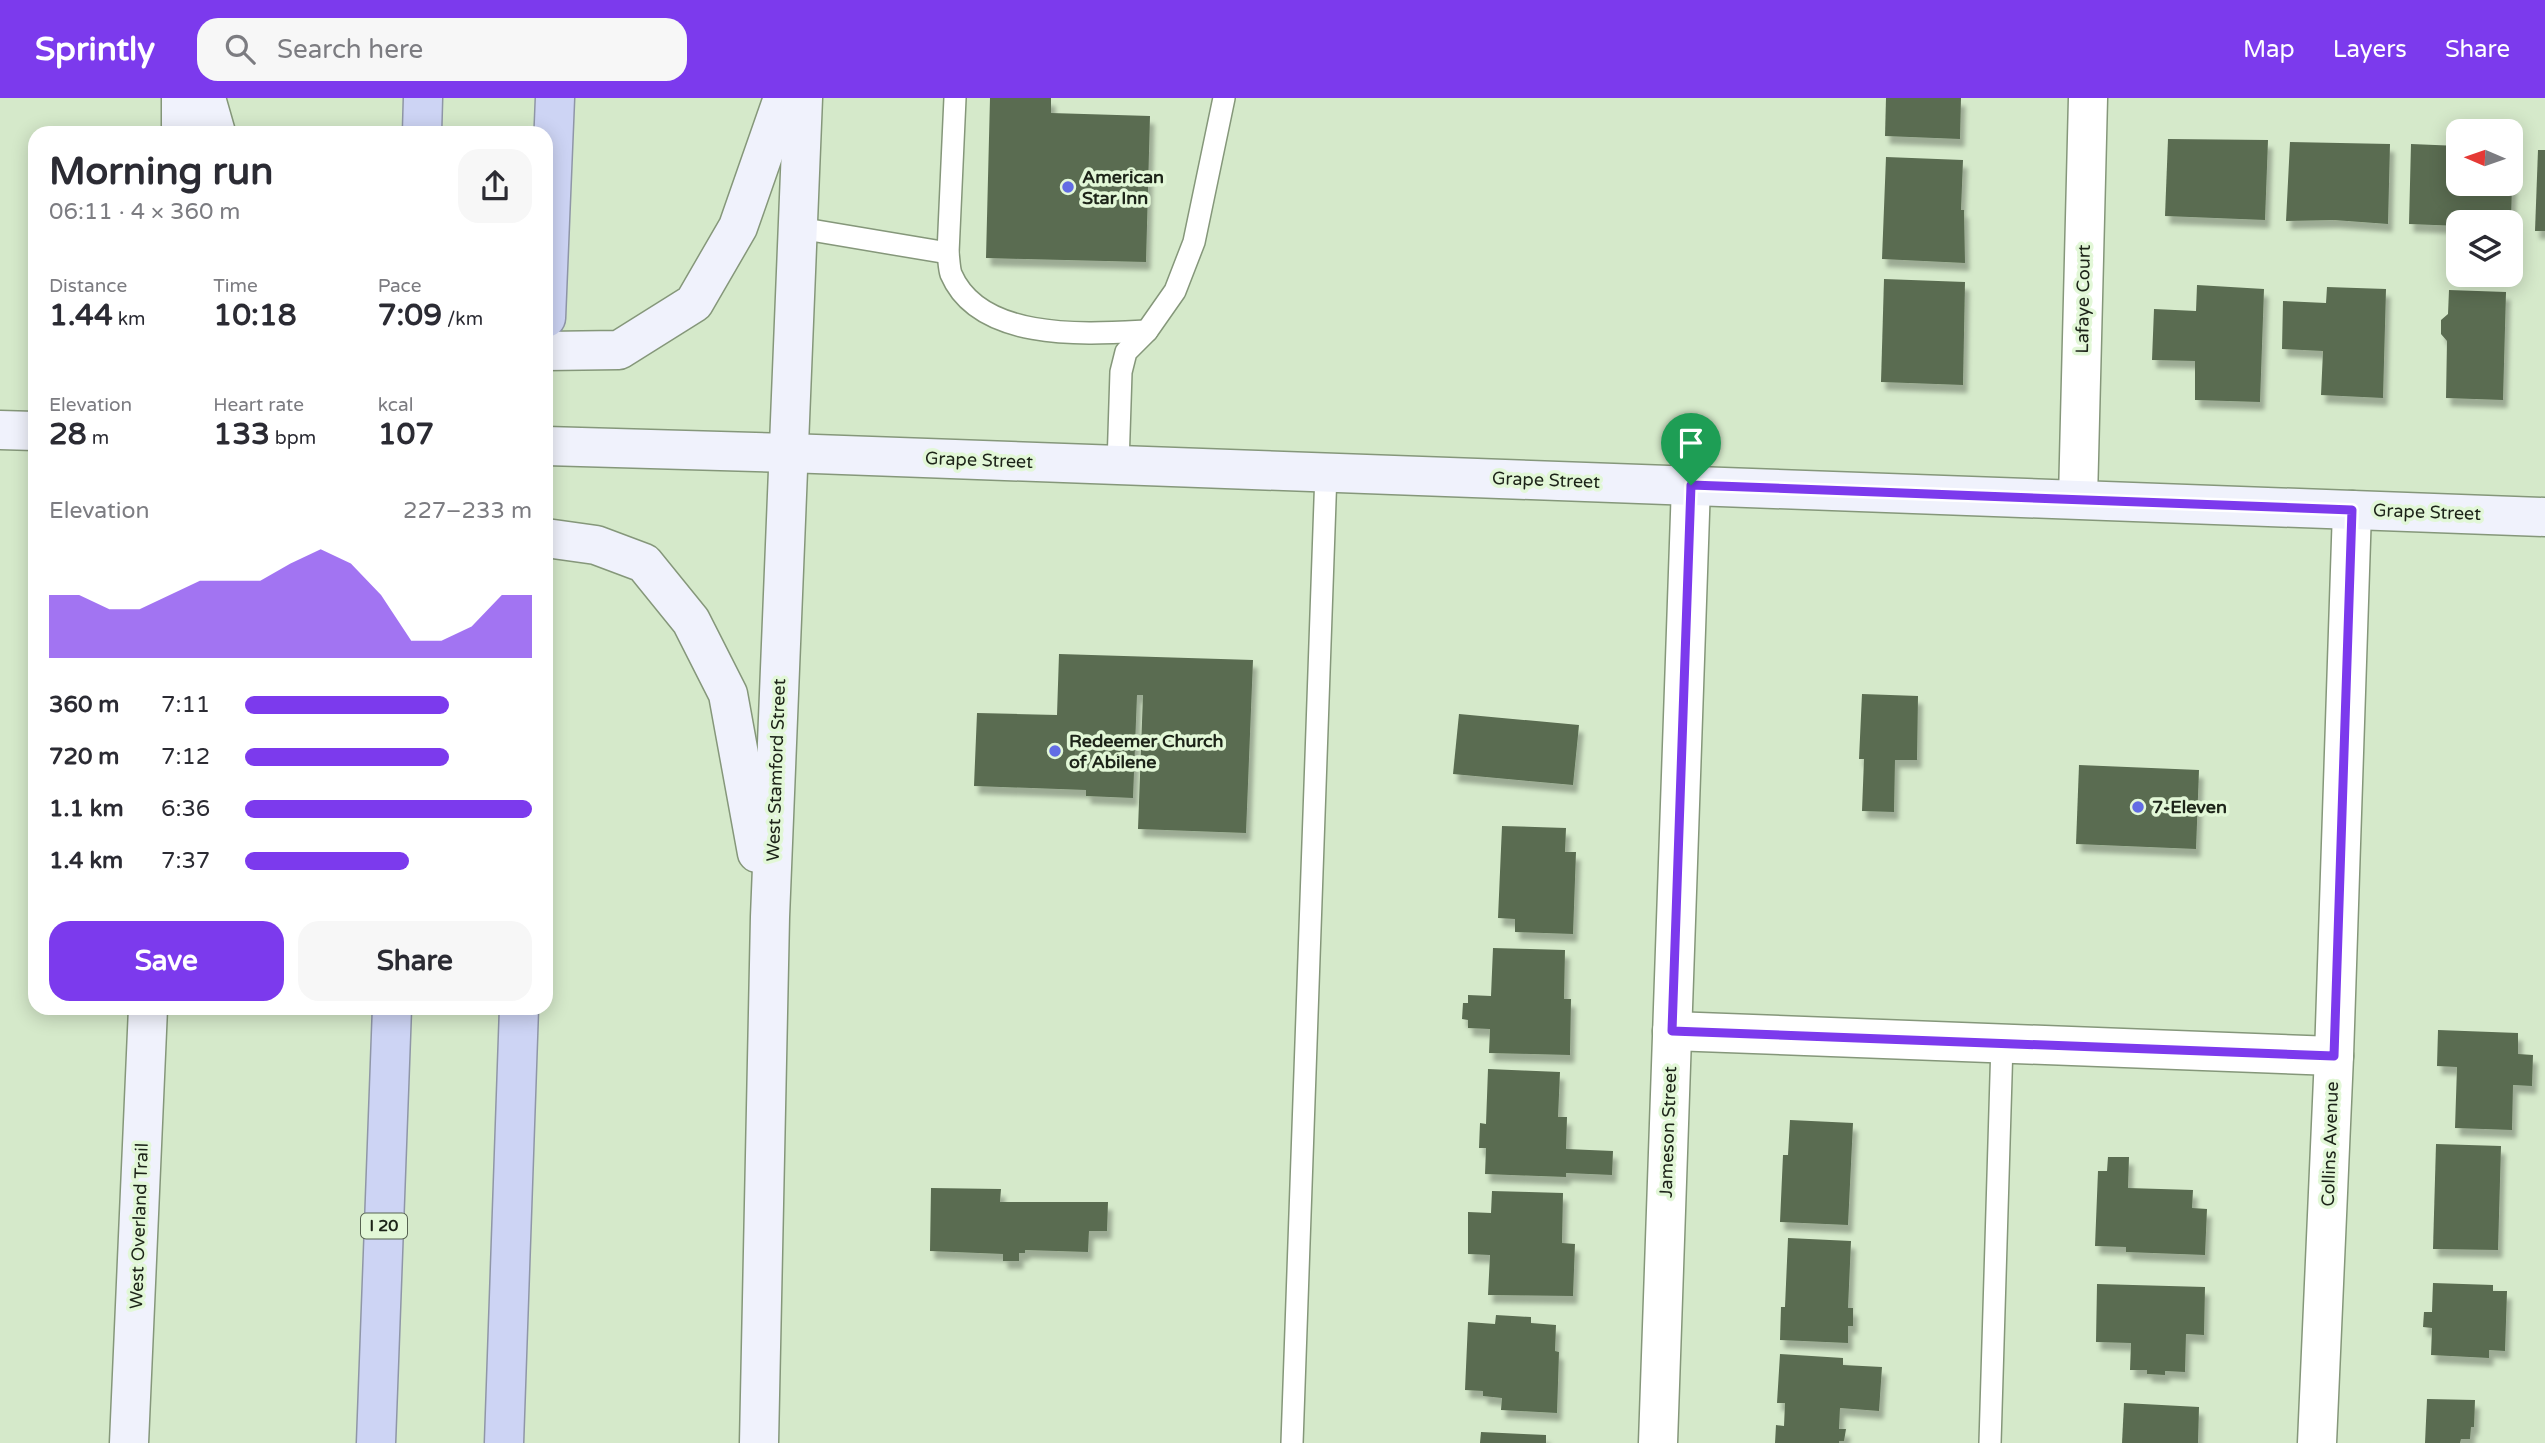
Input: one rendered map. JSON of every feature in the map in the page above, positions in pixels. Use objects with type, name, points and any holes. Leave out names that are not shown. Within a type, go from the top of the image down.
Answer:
[{"type":"highway","points":[[422,126],[423,98]]},
{"type":"highway","points":[[553,149],[555,98]]},
{"type":"highway","name":"I 20","points":[[376,1443],[392,1015]]},
{"type":"highway","points":[[504,1443],[519,1015]]},
{"type":"main road","points":[[181,98],[181,126]]},
{"type":"main road","points":[[206,98],[214,126]]},
{"type":"main road","points":[[553,351],[619,350],[694,303],[738,227],[783,98]]},
{"type":"main road","name":"West Stamford Street","points":[[759,1443],[770,917],[803,98]]},
{"type":"main road","points":[[0,430],[28,431]]},
{"type":"main road","name":"Grape Street","points":[[553,446],[2545,517]]},
{"type":"main road","points":[[553,539],[596,545],[644,563],[691,621],[728,694],[770,917]]},
{"type":"main road","name":"West Overland Trail","points":[[129,1443],[148,1015]]},
{"type":"street","name":"Lafaye Court","points":[[2078,499],[2088,98]]},
{"type":"street","name":"Jameson Street","points":[[1658,1443],[1691,485]]},
{"type":"street","name":"Collins Avenue","points":[[2317,1443],[2334,1056],[2352,510]]},
{"type":"street","points":[[1672,1031],[2334,1056]]},
{"type":"lane","points":[[955,98],[948,253],[951,273],[965,295],[988,314],[1029,328],[1089,333],[1147,331]]},
{"type":"lane","points":[[1118,465],[1121,372],[1126,352],[1147,331],[1175,291],[1194,242],[1224,98]]},
{"type":"lane","points":[[799,228],[948,253]]},
{"type":"lane","points":[[1292,1443],[1326,472]]},
{"type":"lane","points":[[1990,1443],[2002,1043]]},
{"type":"building","name":"American Star Inn","points":[[990,98],[1051,98],[1051,113],[1150,116],[1146,262],[986,258]]},
{"type":"building","points":[[1886,98],[1961,98],[1960,139],[1885,136]]},
{"type":"building","points":[[2168,139],[2268,140],[2265,220],[2165,216]]},
{"type":"building","points":[[2290,142],[2390,144],[2388,224],[2334,220],[2286,221]]},
{"type":"building","points":[[2411,144],[2446,145],[2446,196],[2512,196],[2511,210],[2446,210],[2446,225],[2409,224]]},
{"type":"building","points":[[2538,150],[2545,150],[2545,231],[2535,231]]},
{"type":"building","points":[[1886,157],[1963,160],[1961,210],[1964,210],[1965,263],[1882,259]]},
{"type":"building","points":[[1884,279],[1965,282],[1963,385],[1881,382]]},
{"type":"building","points":[[2197,285],[2264,289],[2260,402],[2195,400],[2195,361],[2152,360],[2154,309],[2196,311]]},
{"type":"building","points":[[2327,287],[2386,289],[2383,398],[2321,395],[2323,351],[2282,349],[2283,301],[2326,303]]},
{"type":"building","points":[[2449,290],[2506,292],[2503,400],[2446,398],[2447,341],[2441,334],[2441,320],[2448,314]]},
{"type":"building","name":"Redeemer Church of Abilene","points":[[1059,654],[1253,660],[1246,833],[1138,829],[1143,695],[1137,695],[1133,798],[1086,796],[1086,790],[974,786],[977,713],[1057,715]]},
{"type":"building","points":[[1862,694],[1918,696],[1917,760],[1895,760],[1894,812],[1862,811],[1864,759],[1859,759]]},
{"type":"building","points":[[1459,714],[1579,725],[1573,785],[1453,774]]},
{"type":"building","name":"7-Eleven","points":[[2079,765],[2199,770],[2196,849],[2076,844]]},
{"type":"building","points":[[1502,826],[1566,828],[1565,852],[1576,852],[1573,934],[1515,932],[1515,919],[1498,918]]},
{"type":"building","points":[[1493,948],[1565,950],[1564,999],[1571,999],[1570,1055],[1489,1053],[1490,1029],[1468,1028],[1468,1020],[1462,1019],[1463,1003],[1468,1003],[1468,995],[1491,996]]},
{"type":"building","points":[[2438,1030],[2518,1033],[2518,1054],[2533,1055],[2532,1086],[2513,1085],[2512,1130],[2455,1128],[2457,1067],[2437,1066]]},
{"type":"building","points":[[1488,1069],[1560,1072],[1558,1117],[1567,1117],[1566,1149],[1613,1151],[1612,1175],[1566,1173],[1566,1177],[1485,1174],[1486,1148],[1479,1148],[1480,1123],[1486,1124]]},
{"type":"building","points":[[1790,1120],[1853,1123],[1848,1225],[1780,1222],[1783,1155],[1788,1155]]},
{"type":"building","points":[[2436,1144],[2501,1146],[2498,1250],[2433,1249]]},
{"type":"building","points":[[2108,1157],[2129,1157],[2128,1188],[2193,1190],[2192,1208],[2207,1209],[2205,1255],[2126,1252],[2126,1247],[2095,1246],[2098,1171],[2107,1171]]},
{"type":"building","points":[[931,1188],[1001,1189],[1000,1202],[1108,1202],[1107,1231],[1089,1231],[1088,1252],[1025,1250],[1025,1253],[1019,1253],[1019,1261],[1003,1261],[1003,1254],[930,1251]]},
{"type":"building","points":[[1492,1191],[1563,1193],[1562,1243],[1575,1244],[1573,1296],[1488,1295],[1490,1255],[1468,1254],[1468,1212],[1491,1213]]},
{"type":"building","points":[[1788,1238],[1851,1241],[1848,1308],[1853,1308],[1853,1326],[1848,1326],[1848,1343],[1780,1340],[1781,1307],[1785,1307]]},
{"type":"building","points":[[2433,1283],[2493,1285],[2493,1291],[2507,1291],[2505,1351],[2489,1350],[2489,1358],[2431,1355],[2432,1328],[2423,1327],[2424,1312],[2432,1312]]},
{"type":"building","points":[[2097,1284],[2205,1287],[2204,1335],[2186,1334],[2185,1372],[2165,1371],[2165,1375],[2147,1374],[2147,1370],[2130,1370],[2131,1343],[2096,1342]]},
{"type":"building","points":[[1496,1315],[1531,1317],[1531,1323],[1556,1325],[1555,1351],[1559,1352],[1557,1413],[1501,1410],[1502,1398],[1483,1396],[1483,1391],[1465,1390],[1468,1322],[1495,1324]]},
{"type":"building","points":[[1780,1354],[1843,1358],[1843,1365],[1882,1367],[1879,1411],[1840,1408],[1839,1429],[1846,1429],[1844,1441],[1839,1443],[1775,1443],[1776,1425],[1784,1426],[1785,1403],[1777,1403]]},
{"type":"building","points":[[2427,1399],[2475,1400],[2474,1427],[2471,1427],[2470,1439],[2461,1439],[2460,1443],[2425,1443]]},
{"type":"building","points":[[2124,1403],[2199,1407],[2198,1443],[2122,1443]]},
{"type":"building","points":[[1481,1432],[1546,1435],[1546,1443],[1480,1443]]},
{"type":"place","name":"American Star Inn","points":[[1068,187]]},
{"type":"place","name":"Redeemer Church of Abilene","points":[[1055,751]]},
{"type":"place","name":"7-Eleven","points":[[2138,807]]},
{"type":"route","points":[[1691,485],[2352,510],[2334,1056],[1672,1031],[1691,485]]}]
